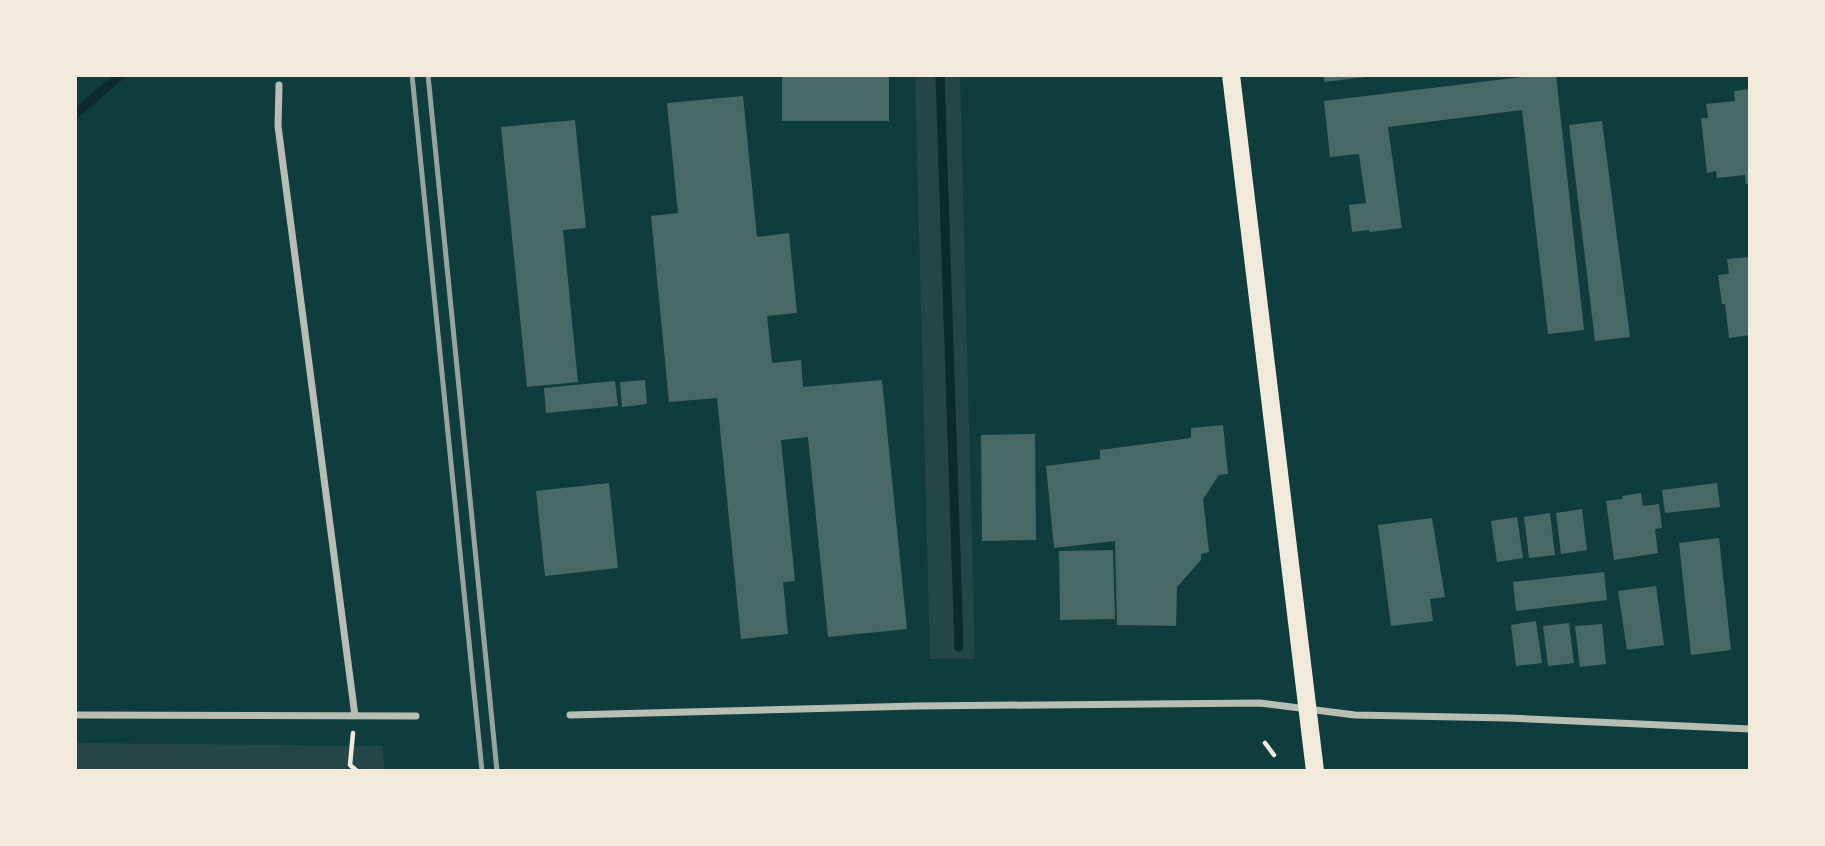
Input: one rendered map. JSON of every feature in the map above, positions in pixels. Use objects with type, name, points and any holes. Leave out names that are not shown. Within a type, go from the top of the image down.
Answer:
[{"type":"main road","points":[[1231,75],[1315,771]]},
{"type":"street","points":[[279,85],[278,126],[355,716]]},
{"type":"street","points":[[570,715],[916,706],[1259,702],[1355,715],[1508,718],[1750,729]]},
{"type":"street","points":[[75,715],[416,716]]},
{"type":"path","points":[[355,716],[350,765],[357,771]]},
{"type":"path","points":[[1265,743],[1274,755]]},
{"type":"shaded area","points":[[915,75],[960,75],[975,659],[930,659]]},
{"type":"shaded area","points":[[75,743],[382,746],[385,771],[75,771]]},
{"type":"building","points":[[782,75],[889,75],[889,121],[782,121]]},
{"type":"building","points":[[1324,75],[1366,75],[1366,77],[1324,82]]},
{"type":"building","points":[[1556,75],[1584,330],[1548,334],[1522,110],[1388,127],[1402,228],[1352,232],[1349,205],[1366,203],[1359,154],[1330,157],[1324,101]]},
{"type":"building","points":[[1750,89],[1750,184],[1746,184],[1745,175],[1717,178],[1716,171],[1707,173],[1701,118],[1708,118],[1706,104],[1735,101],[1734,91]]},
{"type":"building","points":[[743,96],[757,237],[789,233],[797,313],[767,316],[772,363],[801,360],[803,387],[882,380],[907,629],[828,637],[808,437],[781,440],[795,581],[783,582],[788,634],[741,639],[717,398],[669,402],[651,216],[678,213],[667,103]]},
{"type":"building","points":[[575,120],[586,228],[563,230],[578,382],[527,387],[501,127]]},
{"type":"building","points":[[1602,121],[1630,337],[1595,341],[1569,125]]},
{"type":"building","points":[[1750,257],[1750,335],[1729,338],[1718,275],[1729,274],[1727,259]]},
{"type":"building","points":[[645,380],[647,404],[622,407],[620,382]]},
{"type":"building","points":[[615,381],[618,406],[546,413],[544,388]]},
{"type":"building","points":[[1223,425],[1228,474],[1219,475],[1203,499],[1209,552],[1201,554],[1201,560],[1177,587],[1176,626],[1117,625],[1115,541],[1054,548],[1046,466],[1100,459],[1100,450],[1191,438],[1191,428]]},
{"type":"building","points":[[1035,434],[1036,540],[982,541],[981,435]]},
{"type":"building","points":[[609,483],[618,568],[545,576],[536,491]]},
{"type":"building","points":[[1717,483],[1720,507],[1665,513],[1662,490]]},
{"type":"building","points":[[1641,493],[1643,506],[1659,504],[1662,528],[1655,529],[1658,553],[1614,560],[1606,501]]},
{"type":"building","points":[[1582,509],[1587,550],[1561,554],[1556,513]]},
{"type":"building","points":[[1550,513],[1555,555],[1529,558],[1524,517]]},
{"type":"building","points":[[1517,517],[1523,558],[1497,562],[1491,521]]},
{"type":"building","points":[[1432,518],[1445,597],[1430,599],[1433,621],[1391,626],[1378,525]]},
{"type":"building","points":[[1719,538],[1731,650],[1691,655],[1679,543]]},
{"type":"building","points":[[1113,550],[1115,619],[1060,620],[1059,551]]},
{"type":"building","points":[[1604,572],[1607,600],[1516,611],[1513,582]]},
{"type":"building","points":[[1656,586],[1664,645],[1627,650],[1618,591]]},
{"type":"building","points":[[1536,621],[1542,663],[1516,666],[1511,625]]},
{"type":"building","points":[[1569,623],[1574,663],[1548,666],[1543,626]]},
{"type":"building","points":[[1602,624],[1606,664],[1580,667],[1575,626]]},
{"type":"waterway","points":[[75,114],[121,75]]},
{"type":"waterway","points":[[940,75],[959,647]]},
{"type":"railway","points":[[412,75],[482,771]]},
{"type":"railway","points":[[428,75],[497,771]]}]
